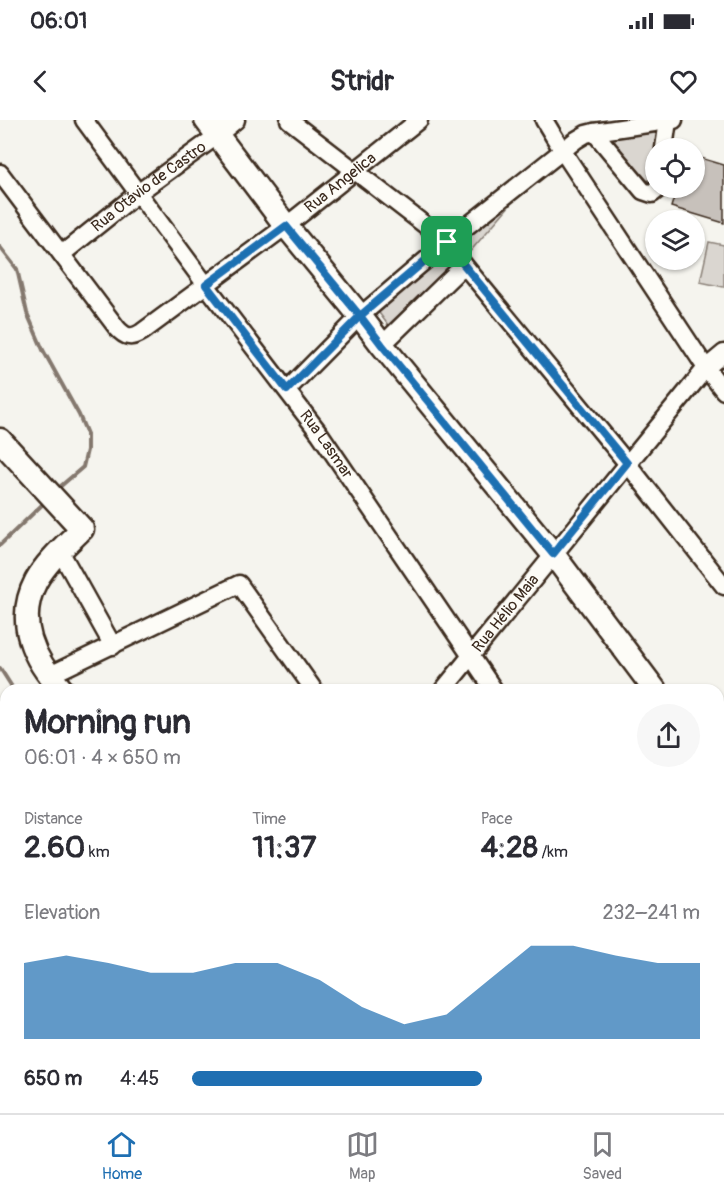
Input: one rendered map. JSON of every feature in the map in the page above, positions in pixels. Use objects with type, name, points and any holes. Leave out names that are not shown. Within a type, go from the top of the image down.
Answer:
[{"type":"street","name":"Rua Lasmar","points":[[84,120],[320,434],[490,684]]},
{"type":"street","name":"Rua Otávio de Castro","points":[[62,254],[138,193],[212,128],[236,120]]},
{"type":"street","points":[[289,120],[447,242],[724,586]]},
{"type":"street","name":"Rua Angelica","points":[[62,254],[123,335],[130,337],[138,334],[286,226],[419,120]]},
{"type":"street","points":[[544,120],[706,368],[724,391]]},
{"type":"street","points":[[287,390],[360,316],[447,242],[562,150],[586,134],[602,127],[671,121],[667,138]]},
{"type":"street","points":[[602,127],[645,192]]},
{"type":"street","points":[[212,128],[286,226],[553,554],[650,684]]},
{"type":"street","points":[[0,173],[62,254]]},
{"type":"street","points":[[382,345],[464,265]]},
{"type":"street","name":"Rua Hélio Maia","points":[[448,684],[706,368],[724,353]]},
{"type":"street","points":[[0,440],[82,529],[36,580],[27,609],[31,642],[36,655],[55,683],[113,646],[239,584],[310,684]]},
{"type":"street","points":[[60,551],[113,646]]},
{"type":"shaded area","points":[[657,133],[660,138],[645,138],[645,178],[612,142],[612,137]]},
{"type":"shaded area","points":[[513,196],[510,205],[468,254],[455,239]]},
{"type":"shaded area","points":[[709,242],[724,245],[724,287],[700,282],[703,270],[705,270]]},
{"type":"shaded area","points":[[445,251],[454,263],[388,325],[377,310]]},
{"type":"building","points":[[705,159],[724,165],[724,223],[705,217],[705,210],[681,210],[671,207],[674,198],[705,198]]},
{"type":"waterway","points":[[0,247],[17,269],[27,313],[43,350],[87,434],[87,450],[83,467],[55,491]]},
{"type":"waterway","points":[[0,545],[46,501]]},
{"type":"waterway","points":[[0,668],[10,684]]},
{"type":"route","points":[[447,242],[360,316],[286,226],[206,285],[287,390],[360,316],[553,554],[627,463],[447,242]]}]
